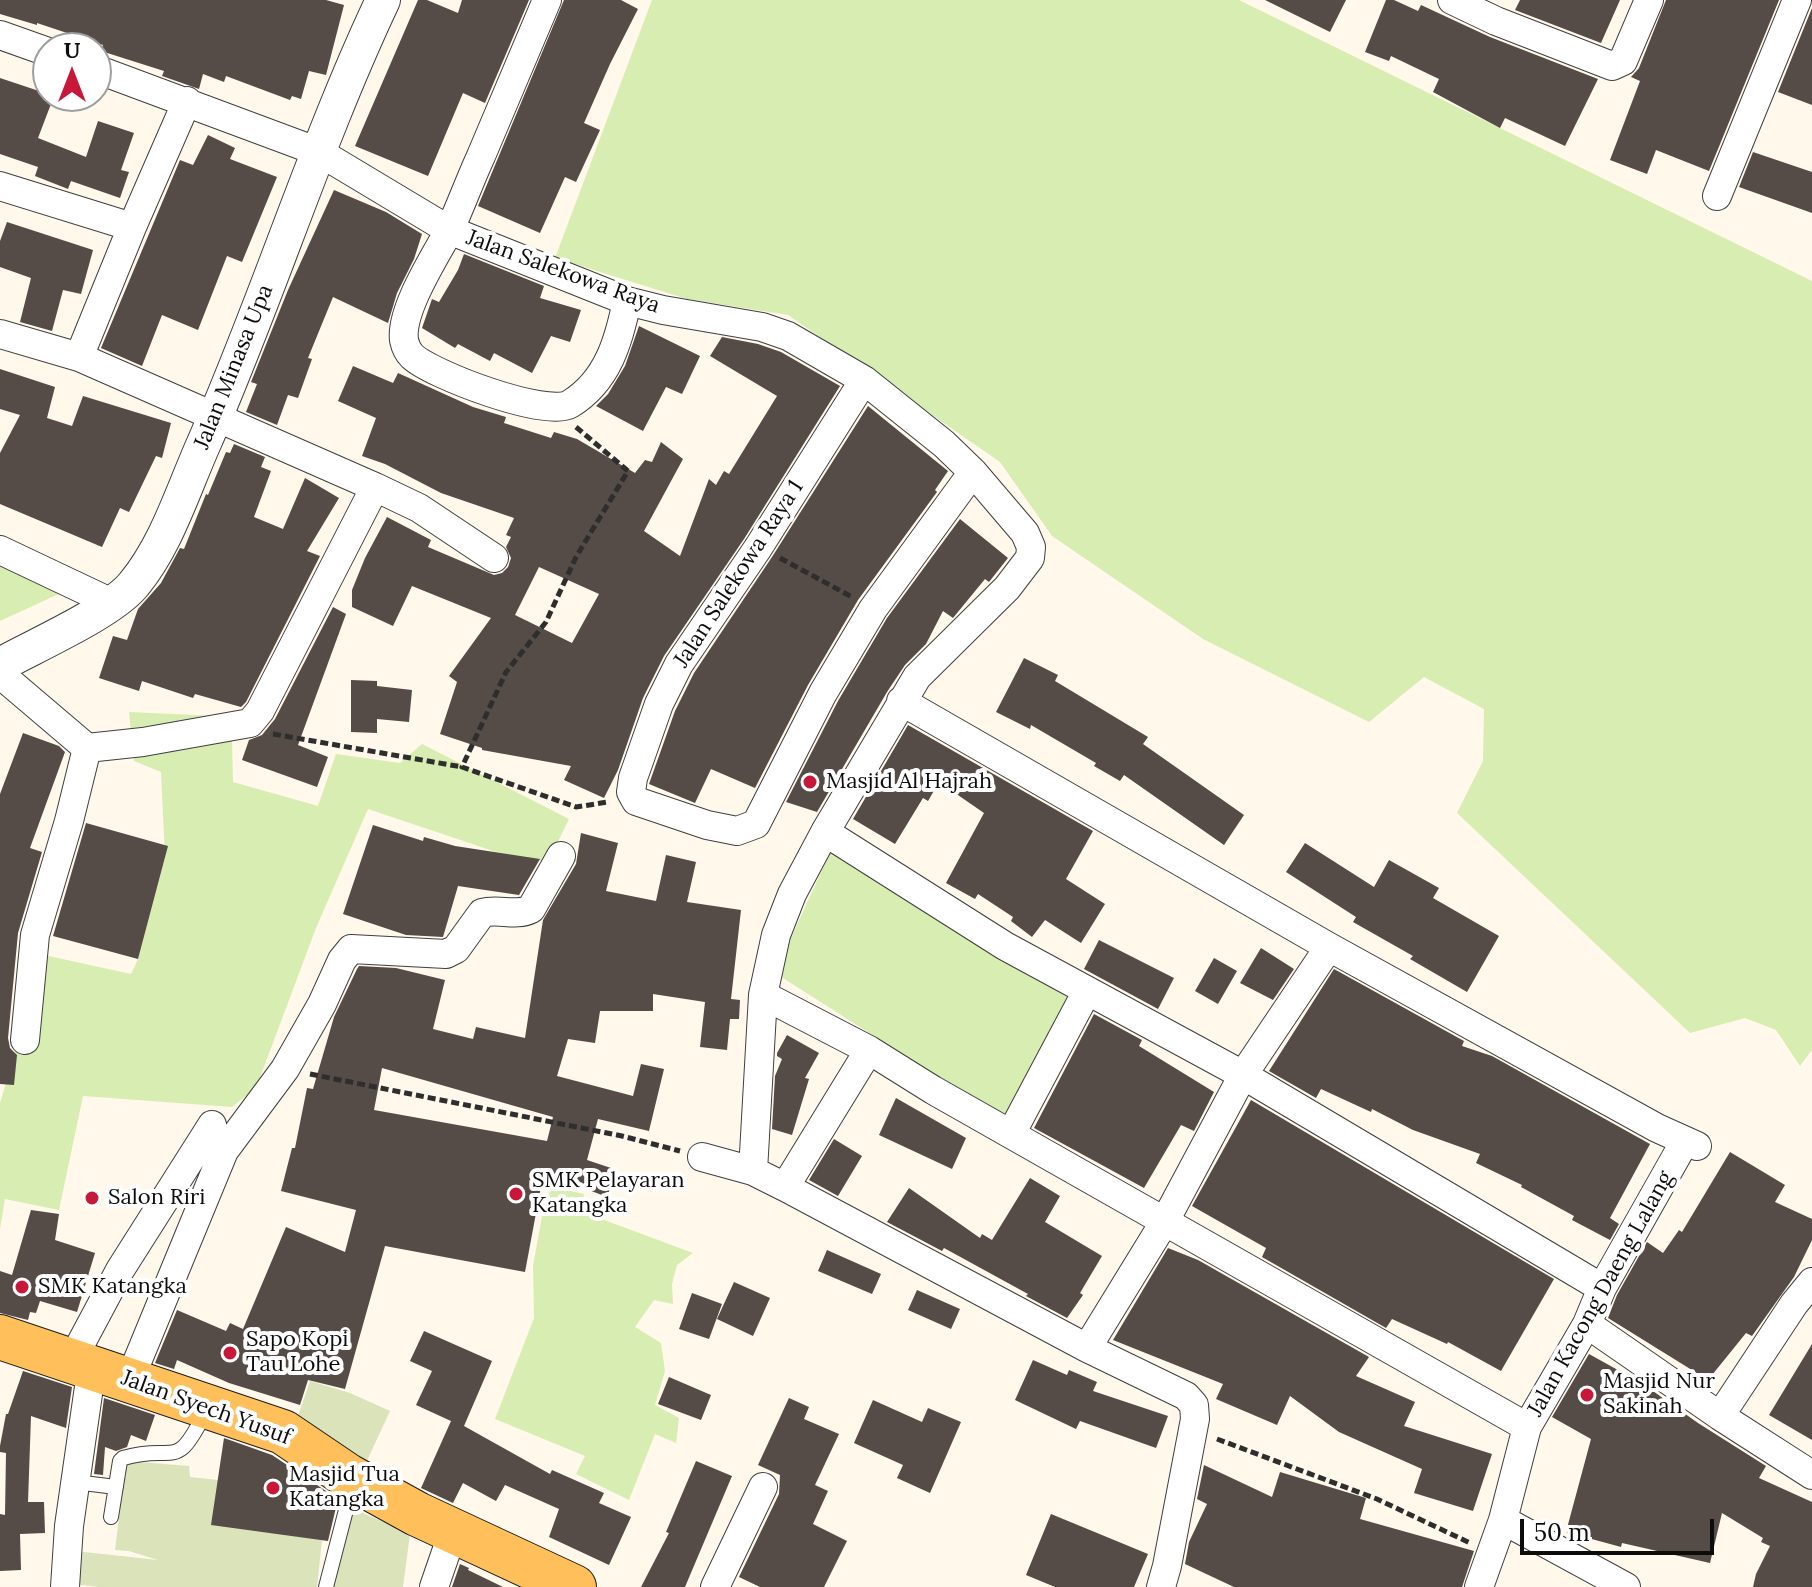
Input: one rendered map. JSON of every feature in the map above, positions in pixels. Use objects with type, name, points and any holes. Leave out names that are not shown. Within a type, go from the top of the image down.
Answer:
[{"type":"main road","name":"Jalan Syech Yusuf","points":[[0,1337],[283,1432],[354,1479],[417,1514],[574,1587]]},
{"type":"street","points":[[547,0],[449,230],[423,276],[405,323],[404,341],[410,354],[426,366],[476,387],[556,409],[570,404],[590,386],[612,357],[627,301]]},
{"type":"street","points":[[1452,0],[1500,10],[1612,66],[1623,61],[1649,0]]},
{"type":"street","points":[[1717,196],[1797,0]]},
{"type":"street","name":"Jalan Minasa Upa","points":[[0,665],[112,603],[134,585],[159,544],[216,416],[319,152],[373,3]]},
{"type":"street","points":[[0,35],[32,46]]},
{"type":"street","name":"Jalan Salekowa Raya","points":[[112,75],[319,152],[449,230],[627,301],[762,327],[788,336],[864,380],[944,444],[973,472],[1025,533],[1031,547],[1030,558],[1007,588],[917,677],[901,701]]},
{"type":"street","points":[[79,357],[187,101]]},
{"type":"street","points":[[0,186],[132,227]]},
{"type":"street","points":[[0,334],[79,357],[375,487],[419,508],[494,558]]},
{"type":"street","name":"Jalan Salekowa Raya 1","points":[[632,785],[659,704],[679,664],[758,548],[864,380]]},
{"type":"street","points":[[632,785],[636,801],[707,825],[737,831],[756,824],[823,693],[873,609],[973,472]]},
{"type":"street","points":[[0,674],[87,748],[143,742],[250,723],[260,711],[375,487]]},
{"type":"street","points":[[0,550],[112,603]]},
{"type":"street","points":[[753,1171],[763,995],[776,935],[792,894],[825,832],[901,701],[1329,947],[1243,1075],[1165,1221],[1087,1348]]},
{"type":"street","points":[[25,1040],[35,935],[87,748]]},
{"type":"street","points":[[825,832],[1005,946],[1243,1075],[1602,1288]]},
{"type":"street","points":[[98,1369],[224,1151],[285,1069],[322,1004],[342,960],[351,949],[446,954],[456,949],[482,913],[498,910],[518,913],[531,909],[561,856]]},
{"type":"street","name":"Jalan Kacong Daeng Lalang","points":[[1329,947],[1691,1143],[1602,1288],[1587,1324],[1527,1427],[1503,1520],[1479,1587]]},
{"type":"street","points":[[1011,1134],[1087,991]]},
{"type":"street","points":[[763,995],[869,1050],[1527,1427]]},
{"type":"street","points":[[785,1187],[869,1050]]},
{"type":"street","points":[[65,1587],[75,1482],[120,1270],[212,1125]]},
{"type":"street","points":[[702,1157],[753,1171],[1087,1348],[1186,1396],[1194,1405],[1193,1431],[1161,1587]]},
{"type":"street","points":[[1720,1416],[1812,1282]]},
{"type":"street","points":[[1587,1324],[1812,1475]]},
{"type":"street","points":[[715,1587],[763,1487]]},
{"type":"street","points":[[1503,1520],[1626,1587]]},
{"type":"street","points":[[434,1587],[454,1529]]},
{"type":"lane","points":[[111,1517],[120,1461],[123,1458],[178,1453],[189,1443],[208,1407]]},
{"type":"lane","points":[[326,1587],[354,1479]]},
{"type":"lane","points":[[75,1482],[116,1487]]},
{"type":"path","points":[[462,767],[506,672],[546,622],[576,557],[628,471],[556,409]]},
{"type":"path","points":[[758,548],[873,609]]},
{"type":"path","points":[[250,723],[273,734],[462,767],[576,807],[603,804],[632,785]]},
{"type":"path","points":[[285,1069],[622,1136],[702,1157]]},
{"type":"path","points":[[1193,1431],[1377,1499],[1492,1554]]},
{"type":"green space","points":[[652,0],[1239,0],[1812,281],[1812,1050],[1800,1066],[1776,1030],[1745,1018],[1690,1033],[1457,813],[1483,761],[1484,709],[1424,677],[1369,722],[1203,639],[1052,536],[1000,462],[788,315],[687,299],[555,258]]},
{"type":"green space","points":[[0,559],[63,592],[0,621]]},
{"type":"green space","points":[[129,712],[217,716],[232,740],[233,782],[318,806],[336,754],[400,763],[422,744],[569,819],[548,862],[496,852],[368,809],[316,928],[256,1088],[232,1107],[83,1096],[59,1210],[5,1199],[0,1229],[0,1103],[44,955],[131,974],[138,959],[165,858],[161,772],[134,761]]},
{"type":"green space","points":[[833,846],[1073,1001],[1011,1123],[775,973]]},
{"type":"green space","points":[[556,1188],[584,1194],[580,1211],[693,1253],[677,1265],[672,1284],[673,1304],[654,1300],[635,1327],[661,1343],[665,1371],[655,1405],[679,1418],[676,1443],[655,1434],[629,1500],[576,1474],[585,1456],[495,1419],[534,1318],[533,1265],[546,1195]]},
{"type":"green space","points":[[310,1381],[350,1393],[390,1411],[365,1465],[296,1422]]},
{"type":"green space","points":[[126,1461],[189,1466],[190,1477],[218,1480],[267,1532],[322,1540],[317,1587],[99,1587],[74,1584],[75,1551],[158,1560],[115,1550]]},
{"type":"green space","points":[[350,1507],[410,1534],[403,1587],[332,1587]]},
{"type":"building","points":[[0,0],[326,0],[344,5],[326,75],[309,71],[301,99],[292,96],[290,100],[226,76],[224,82],[203,74],[199,89],[162,76],[164,71],[112,54],[112,32],[64,32],[0,14]]},
{"type":"building","points":[[418,0],[427,0],[458,13],[462,0],[529,0],[485,103],[463,93],[428,176],[355,146]]},
{"type":"building","points":[[564,0],[621,0],[638,9],[584,123],[600,130],[576,182],[565,177],[540,233],[478,206]]},
{"type":"building","points":[[1265,0],[1346,0],[1330,32]]},
{"type":"building","points":[[1386,0],[1394,0],[1418,11],[1421,5],[1490,37],[1598,79],[1565,146],[1505,118],[1500,128],[1433,92],[1439,79],[1391,56],[1389,61],[1365,52]]},
{"type":"building","points":[[1520,0],[1620,0],[1601,43],[1515,10]]},
{"type":"building","points":[[1666,0],[1779,0],[1709,171],[1656,150],[1647,174],[1610,160],[1640,81],[1631,77],[1639,68]]},
{"type":"building","points":[[1812,8],[1812,105],[1778,92]]},
{"type":"building","points":[[0,78],[32,89],[32,112],[48,112],[38,138],[86,157],[98,121],[134,133],[121,170],[129,172],[120,198],[71,181],[68,189],[35,176],[38,167],[0,154]]},
{"type":"building","points":[[208,135],[235,148],[230,159],[277,177],[242,262],[227,256],[198,330],[162,315],[142,366],[101,348],[180,160],[193,165]]},
{"type":"building","points":[[1753,152],[1812,172],[1812,213],[1739,187]]},
{"type":"building","points":[[334,190],[386,212],[422,234],[388,323],[333,297],[308,358],[312,359],[298,398],[288,395],[277,425],[246,412],[257,384],[251,382],[288,290]]},
{"type":"building","points":[[7,222],[93,250],[81,294],[63,290],[52,331],[20,322],[31,278],[0,267],[0,241]]},
{"type":"building","points":[[464,254],[544,286],[540,298],[581,310],[570,342],[551,336],[532,373],[494,353],[490,361],[458,344],[455,348],[422,328],[432,299],[439,302]]},
{"type":"building","points":[[639,326],[700,356],[682,394],[666,387],[643,431],[596,406],[608,394],[625,366]]},
{"type":"building","points":[[722,337],[758,344],[781,352],[840,386],[744,539],[664,656],[643,698],[618,770],[604,798],[564,780],[571,766],[482,750],[440,734],[457,682],[449,676],[491,618],[412,586],[393,626],[352,607],[352,590],[387,517],[431,540],[428,547],[494,575],[508,567],[511,558],[506,547],[511,537],[506,535],[514,518],[441,493],[385,464],[362,456],[376,418],[338,401],[353,366],[393,383],[398,373],[473,407],[506,417],[504,423],[551,438],[554,432],[577,439],[635,473],[645,460],[652,462],[661,442],[683,459],[644,531],[680,556],[709,479],[716,485],[724,471],[729,474],[777,396],[710,356]],"holes":[[[539,567],[599,594],[572,643],[515,615]]]},
{"type":"building","points":[[0,369],[55,387],[47,418],[72,426],[83,396],[171,423],[162,458],[156,456],[129,512],[120,508],[102,547],[0,504],[0,453],[20,415],[0,409]]},
{"type":"building","points":[[868,406],[948,471],[935,490],[937,492],[858,600],[808,685],[755,788],[711,769],[695,803],[649,784],[675,711],[694,673]]},
{"type":"building","points":[[234,444],[265,457],[261,467],[271,471],[254,517],[283,529],[305,478],[339,498],[307,551],[320,556],[246,702],[241,707],[195,694],[193,698],[142,681],[139,691],[99,678],[113,636],[127,640],[138,609],[161,583],[180,548],[184,549],[226,452],[230,453]]},
{"type":"building","points":[[960,519],[1008,558],[989,582],[985,579],[953,618],[943,611],[926,644],[905,665],[887,692],[817,812],[786,802],[838,701],[887,618]]},
{"type":"building","points":[[333,607],[346,614],[298,745],[328,757],[317,787],[242,760],[249,740],[262,735],[275,719]]},
{"type":"building","points":[[1024,658],[1058,675],[1055,681],[1148,737],[1143,744],[1244,815],[1224,845],[1124,775],[1120,781],[1094,766],[1096,763],[1031,725],[1030,729],[996,712]]},
{"type":"building","points":[[351,680],[377,681],[377,686],[412,690],[409,722],[377,719],[377,733],[351,732]]},
{"type":"building","points":[[908,725],[1093,831],[1066,879],[1105,904],[1081,943],[1045,920],[1032,937],[1011,921],[1013,917],[978,894],[975,899],[946,883],[984,813],[939,782],[928,801],[923,798],[895,844],[853,819]]},
{"type":"building","points":[[23,733],[59,746],[65,752],[30,848],[42,852],[18,933],[8,1038],[10,1048],[17,1055],[14,1085],[0,1084],[0,794]]},
{"type":"building","points":[[86,823],[168,846],[138,959],[53,936]]},
{"type":"building","points":[[373,825],[423,841],[424,837],[455,846],[540,859],[519,895],[458,886],[443,937],[406,935],[343,914]]},
{"type":"building","points":[[581,833],[618,843],[606,891],[656,901],[666,855],[696,862],[687,902],[741,910],[731,999],[740,1000],[739,1019],[730,1019],[727,1050],[700,1047],[705,1002],[653,994],[653,1011],[600,1011],[595,1043],[568,1039],[557,1076],[633,1096],[641,1064],[664,1069],[649,1131],[598,1119],[587,1160],[617,1170],[607,1197],[581,1187],[580,1191],[542,1181],[525,1272],[385,1246],[345,1389],[308,1380],[300,1405],[229,1383],[177,1360],[174,1369],[155,1363],[177,1310],[226,1331],[230,1323],[243,1329],[286,1227],[345,1252],[356,1210],[281,1191],[292,1148],[295,1148],[307,1088],[313,1089],[334,1017],[359,966],[396,968],[445,980],[433,1029],[473,1039],[476,1027],[525,1038],[543,920],[576,864]],"holes":[[[382,1068],[553,1117],[547,1141],[374,1110]]]},
{"type":"building","points":[[1305,843],[1374,887],[1389,860],[1439,888],[1433,898],[1499,936],[1467,992],[1410,959],[1413,956],[1353,922],[1356,917],[1286,872]]},
{"type":"building","points":[[1099,940],[1174,978],[1158,1009],[1084,969]]},
{"type":"building","points":[[1261,948],[1294,969],[1273,1000],[1240,983]]},
{"type":"building","points":[[1214,958],[1237,971],[1218,1004],[1195,991]]},
{"type":"building","points":[[1334,969],[1464,1041],[1462,1046],[1492,1056],[1650,1144],[1610,1218],[1619,1224],[1610,1240],[1572,1220],[1574,1216],[1522,1185],[1476,1163],[1480,1154],[1413,1130],[1372,1109],[1371,1112],[1321,1089],[1316,1098],[1269,1071]]},
{"type":"building","points":[[1094,1014],[1142,1040],[1139,1046],[1214,1092],[1194,1131],[1181,1125],[1144,1188],[1034,1128]]},
{"type":"building","points":[[787,1035],[819,1053],[805,1078],[809,1079],[792,1135],[772,1129],[775,1076],[782,1059],[777,1053]]},
{"type":"building","points":[[896,1098],[966,1138],[952,1169],[879,1135]]},
{"type":"building","points":[[1251,1100],[1554,1279],[1501,1371],[1448,1342],[1392,1319],[1386,1328],[1262,1257],[1266,1248],[1192,1206]]},
{"type":"building","points":[[834,1139],[862,1156],[838,1196],[809,1180]]},
{"type":"building","points":[[1730,1152],[1785,1185],[1775,1202],[1812,1219],[1812,1240],[1794,1277],[1752,1336],[1746,1333],[1708,1380],[1608,1318],[1617,1295],[1647,1242],[1663,1253],[1679,1230],[1682,1232]]},
{"type":"building","points":[[1030,1178],[1060,1196],[1045,1222],[1102,1256],[1080,1293],[1083,1295],[1067,1318],[944,1248],[942,1251],[887,1222],[909,1188],[980,1238],[982,1234],[992,1240]]},
{"type":"building","points":[[31,1210],[59,1214],[55,1240],[95,1253],[77,1312],[40,1301],[36,1313],[30,1312],[28,1320],[0,1313],[0,1271],[12,1275]]},
{"type":"building","points":[[1168,1248],[1198,1260],[1369,1357],[1356,1376],[1415,1402],[1404,1426],[1492,1454],[1473,1511],[1414,1493],[1422,1469],[1339,1432],[1290,1396],[1277,1425],[1216,1399],[1223,1384],[1113,1340]]},
{"type":"building","points":[[827,1250],[881,1274],[872,1294],[818,1271]]},
{"type":"building","points":[[734,1282],[770,1298],[753,1336],[717,1319]]},
{"type":"building","points":[[917,1290],[960,1309],[951,1329],[908,1310]]},
{"type":"building","points":[[692,1293],[722,1304],[709,1339],[679,1329]]},
{"type":"building","points":[[424,1331],[492,1361],[464,1426],[550,1474],[552,1470],[604,1493],[599,1503],[631,1517],[609,1565],[549,1537],[559,1509],[505,1485],[496,1501],[463,1483],[453,1503],[421,1488],[451,1421],[416,1405],[432,1371],[410,1361]]},
{"type":"building","points":[[1812,1344],[1812,1440],[1769,1415]]},
{"type":"building","points":[[1589,1354],[1643,1384],[1766,1466],[1759,1478],[1812,1502],[1812,1587],[1753,1587],[1770,1546],[1761,1542],[1763,1538],[1722,1513],[1710,1563],[1622,1543],[1621,1547],[1566,1532],[1591,1439],[1552,1417]]},
{"type":"building","points":[[1033,1360],[1067,1375],[1069,1370],[1097,1382],[1093,1391],[1168,1416],[1156,1448],[1080,1421],[1076,1429],[1015,1400]]},
{"type":"building","points":[[23,1371],[72,1387],[66,1428],[31,1416],[28,1502],[44,1502],[45,1533],[20,1534],[21,1570],[0,1571],[0,1514],[5,1515],[6,1453],[0,1452],[0,1446],[6,1414]]},
{"type":"building","points":[[669,1377],[711,1395],[701,1420],[658,1404]]},
{"type":"building","points":[[104,1398],[155,1415],[146,1441],[131,1435],[127,1447],[116,1451],[105,1447],[103,1475],[94,1474]]},
{"type":"building","points":[[789,1398],[809,1407],[804,1419],[839,1434],[815,1485],[828,1491],[813,1524],[847,1541],[824,1587],[760,1587],[739,1577],[779,1494],[780,1475],[758,1465]]},
{"type":"building","points":[[873,1400],[922,1422],[928,1408],[961,1422],[930,1493],[897,1478],[903,1465],[854,1443]]},
{"type":"building","name":"Masjid Tua Katangka","points":[[224,1438],[272,1455],[338,1499],[328,1541],[211,1525]]},
{"type":"building","points":[[696,1461],[732,1476],[685,1587],[641,1587],[669,1533],[666,1532]]},
{"type":"building","points":[[1204,1465],[1272,1497],[1280,1472],[1366,1498],[1360,1519],[1474,1551],[1462,1587],[1234,1587],[1185,1564],[1189,1542],[1207,1504],[1197,1499]]},
{"type":"building","points":[[1051,1514],[1148,1554],[1134,1587],[1055,1587],[1026,1575]]},
{"type":"building","points":[[460,1564],[468,1570],[503,1587],[452,1587]]},
{"type":"place","name":"Masjid Al Hajrah","points":[[810,782]]},
{"type":"place","name":"SMK Pelayaran Katangka","points":[[516,1194]]},
{"type":"place","name":"Salon Riri","points":[[92,1198]]},
{"type":"place","name":"SMK Katangka","points":[[22,1287]]},
{"type":"place","name":"Sapo Kopi Tau Lohe","points":[[230,1353]]},
{"type":"place","name":"Masjid Nur Sakinah","points":[[1587,1395]]},
{"type":"place","name":"Masjid Tua Katangka","points":[[273,1488]]}]
